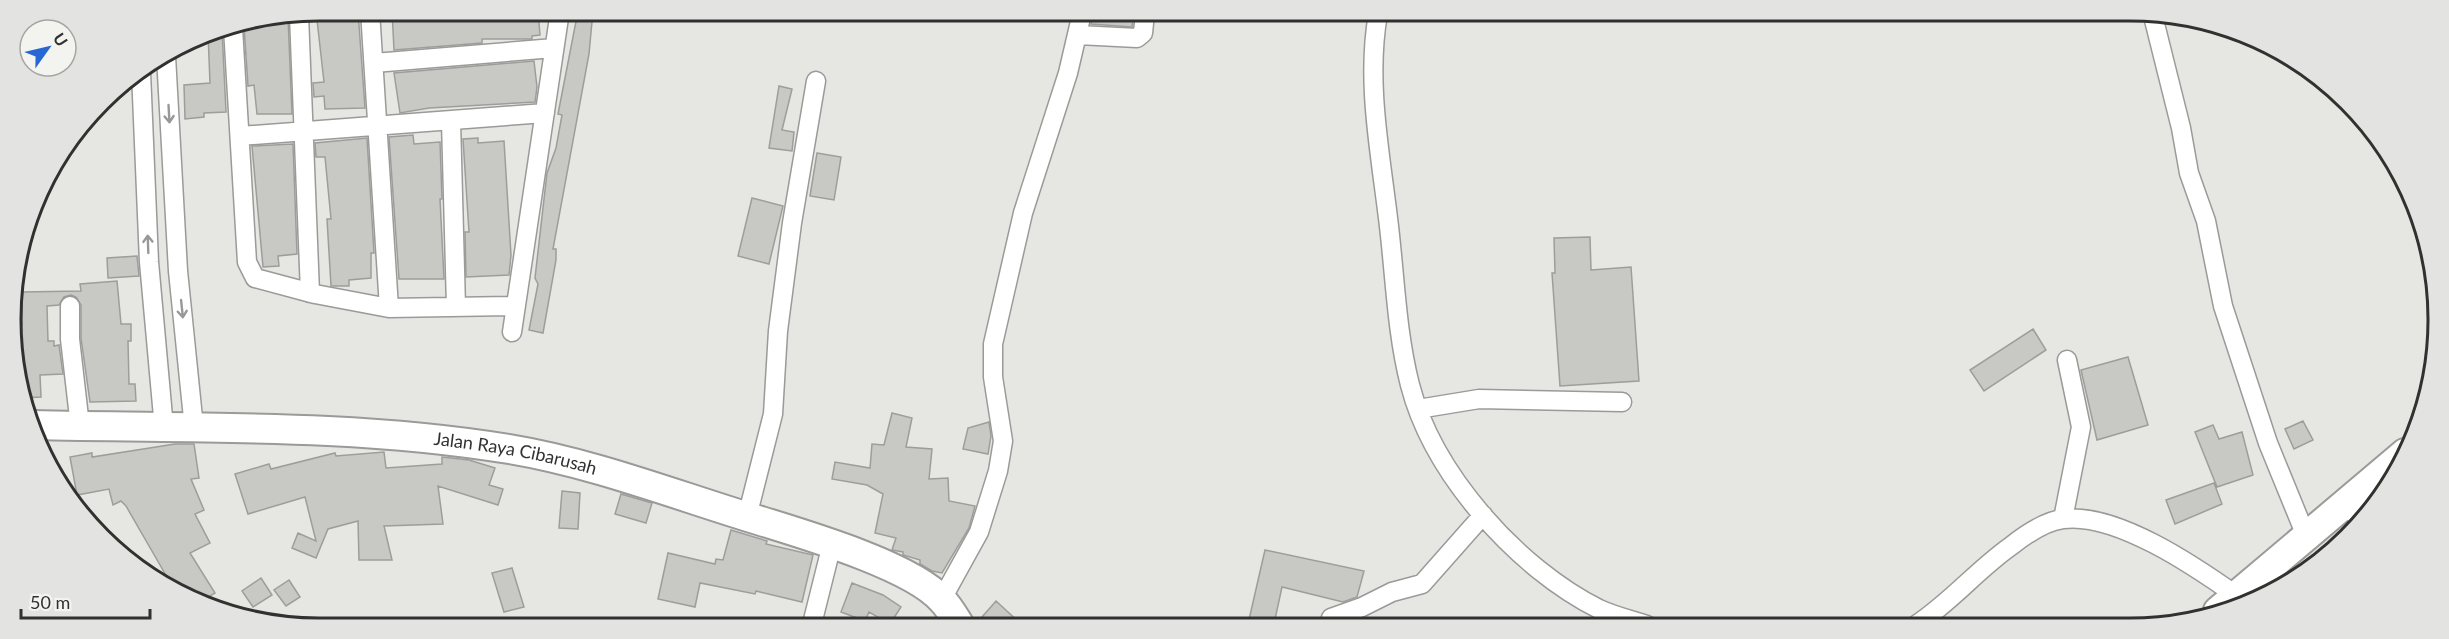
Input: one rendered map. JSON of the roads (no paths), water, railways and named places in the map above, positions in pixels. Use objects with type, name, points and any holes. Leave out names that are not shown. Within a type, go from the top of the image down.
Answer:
[{"type":"main road","name":"Jalan Raya Cibarusah","points":[[41,425],[164,428],[269,427],[386,433],[511,449],[630,479],[832,543],[918,581],[942,599],[955,618]]},
{"type":"main road","points":[[2231,600],[2306,536],[2350,514],[2381,480]]},
{"type":"street","points":[[371,21],[389,308]]},
{"type":"street","points":[[512,332],[558,21]]},
{"type":"street","points":[[942,599],[979,532],[998,471],[1003,441],[993,376],[993,344],[1023,213],[1068,73],[1081,21]]},
{"type":"street","points":[[1078,35],[1139,38],[1143,33],[1144,21]]},
{"type":"street","points":[[1377,21],[1372,56],[1378,134],[1403,355],[1418,410],[1440,456],[1480,518],[1565,587],[1601,609],[1627,618]]},
{"type":"street","points":[[299,22],[310,293]]},
{"type":"street","points":[[2155,23],[2181,128],[2189,173],[2206,221],[2223,306],[2268,443],[2306,536]]},
{"type":"street","points":[[233,34],[248,269],[259,281],[389,308],[516,306]]},
{"type":"street","points":[[374,63],[554,48]]},
{"type":"street","points":[[166,63],[178,270],[194,428]]},
{"type":"street","points":[[141,80],[149,262],[164,428]]},
{"type":"street","points":[[747,517],[773,414],[774,378],[782,299],[816,81]]},
{"type":"street","points":[[240,136],[545,113]]},
{"type":"street","points":[[451,120],[456,307]]},
{"type":"street","points":[[70,306],[70,339],[80,426]]},
{"type":"street","points":[[2063,519],[2081,428],[2067,360]]},
{"type":"street","points":[[1418,410],[1479,399],[1622,402]]},
{"type":"street","points":[[1331,618],[1362,607],[1392,592],[1422,584],[1480,518]]},
{"type":"street","points":[[1927,618],[1949,602],[2009,547],[2034,530],[2063,519],[2098,522],[2164,548],[2224,602]]},
{"type":"street","points":[[813,618],[832,543]]}]
